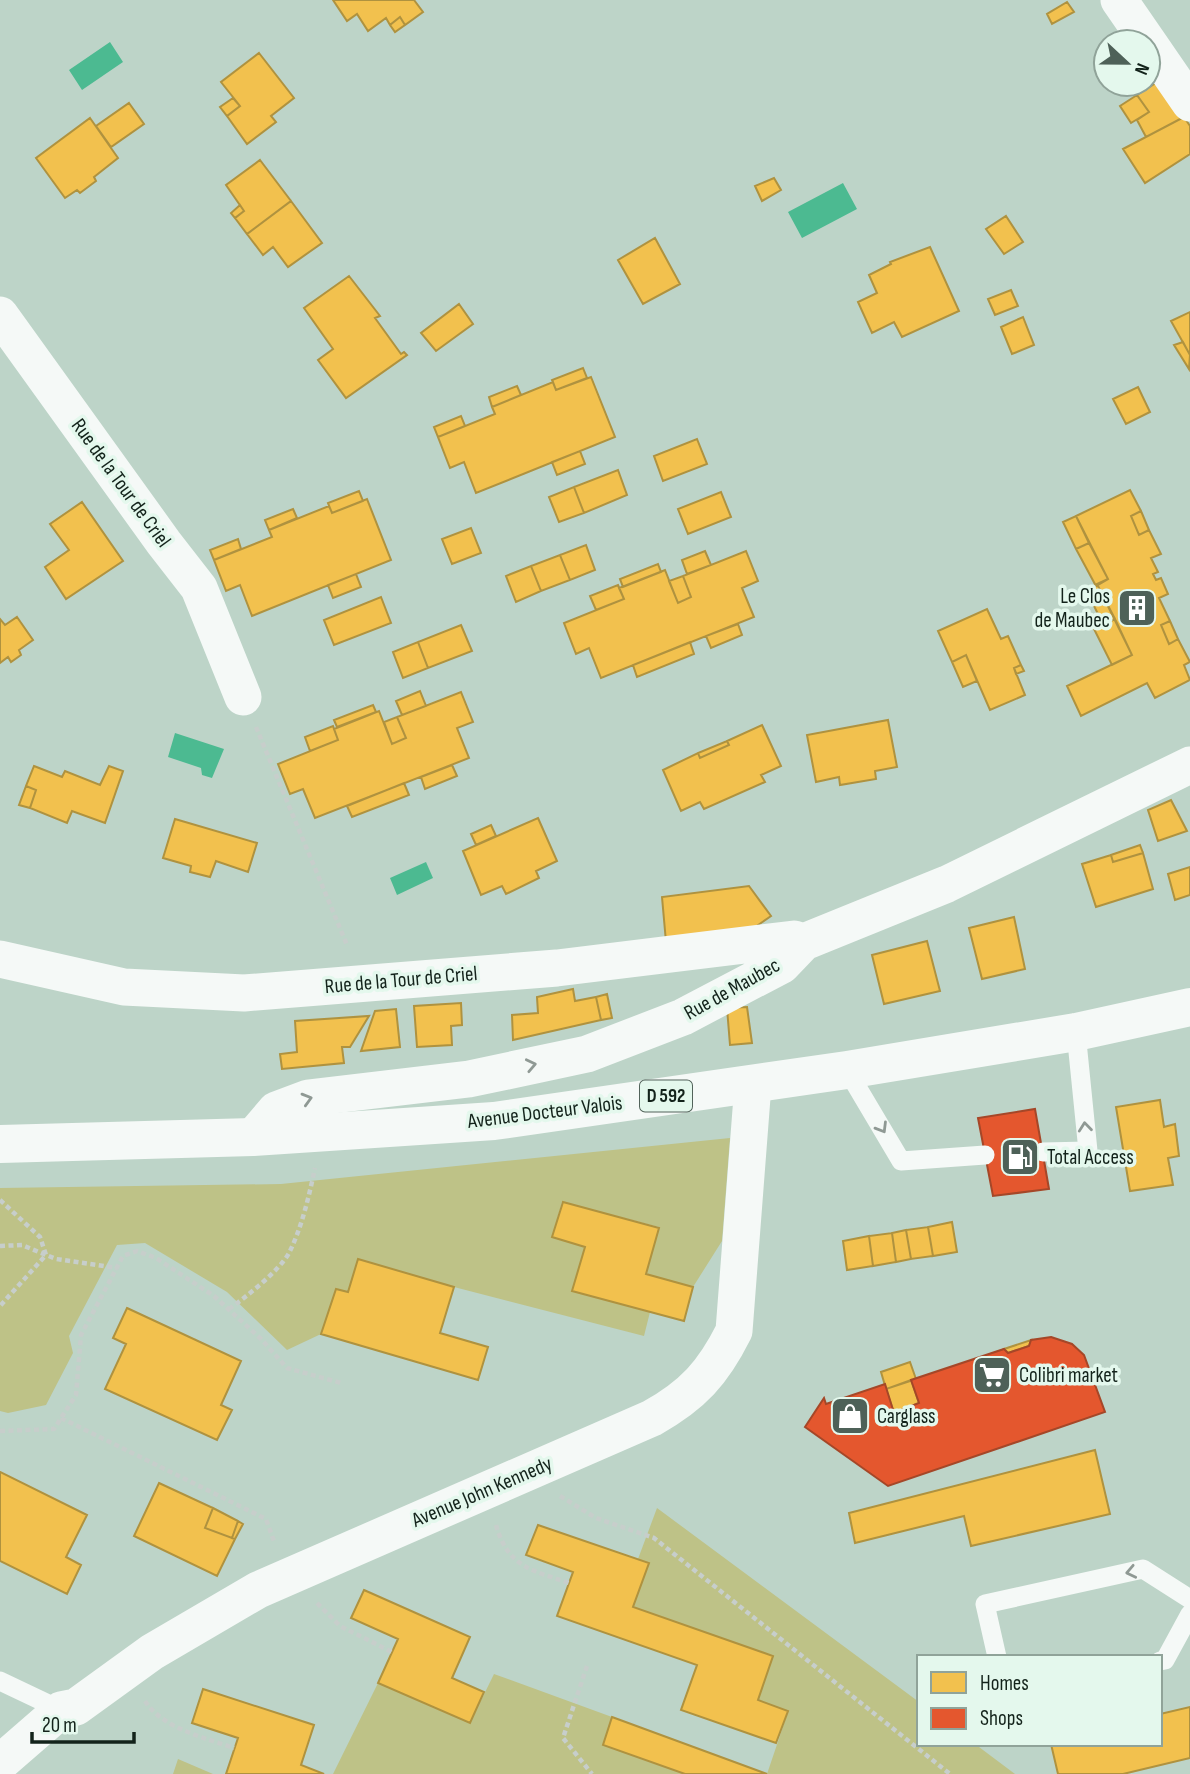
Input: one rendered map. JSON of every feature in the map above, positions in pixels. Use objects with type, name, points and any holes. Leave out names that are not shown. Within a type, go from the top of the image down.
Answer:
[{"type":"main road","name":"Avenue Docteur Valois","points":[[6,1146],[253,1137],[494,1121],[847,1070],[1076,1032],[1190,1007]]},
{"type":"street","points":[[1119,0],[1138,28]]},
{"type":"street","points":[[1162,62],[1190,103]]},
{"type":"street","name":"Rue de la Tour de Criel","points":[[0,314],[163,543],[199,588],[243,697]]},
{"type":"street","name":"Rue de Maubec","points":[[253,1137],[276,1110],[308,1098],[469,1079],[587,1054],[683,1017],[782,965],[804,942],[947,884],[1190,765]]},
{"type":"street","name":"Rue de la Tour de Criel","points":[[0,959],[124,987],[244,993],[557,968],[794,939],[804,942]]},
{"type":"street","name":"Avenue John Kennedy","points":[[0,1763],[61,1710],[76,1707],[125,1671],[214,1614],[292,1575],[652,1419],[684,1400],[717,1365],[734,1331],[753,1084]]},
{"type":"lane","points":[[1043,1152],[1088,1151],[1076,1032]]},
{"type":"lane","points":[[847,1070],[901,1161],[985,1155]]},
{"type":"lane","points":[[997,1655],[985,1604],[1143,1569],[1190,1599]]},
{"type":"lane","points":[[1162,1661],[1165,1660],[1190,1614]]},
{"type":"lane","points":[[0,1681],[61,1710]]},
{"type":"path","points":[[243,697],[347,945]]},
{"type":"path","points":[[229,1309],[246,1297],[288,1255],[309,1195],[315,1167]]},
{"type":"path","points":[[0,1200],[40,1237],[46,1255]]},
{"type":"path","points":[[0,1246],[22,1245],[46,1255],[117,1268]]},
{"type":"path","points":[[0,1431],[54,1429],[76,1395],[81,1335],[123,1256],[137,1251],[214,1296],[261,1339],[287,1368],[341,1383]]},
{"type":"path","points":[[0,1306],[46,1255]]},
{"type":"path","points":[[61,1418],[266,1518],[292,1575],[321,1610],[340,1626],[392,1652]]},
{"type":"path","points":[[537,1468],[560,1496],[596,1518],[654,1538],[950,1774]]},
{"type":"path","points":[[486,1491],[500,1542],[518,1565],[569,1583]]},
{"type":"path","points":[[587,1666],[563,1738],[592,1774]]},
{"type":"path","points":[[125,1671],[153,1714],[198,1736],[234,1748]]},
{"type":"shaded area","points":[[110,42],[123,62],[82,90],[69,70]]},
{"type":"shaded area","points":[[843,183],[857,209],[802,238],[788,212]]},
{"type":"shaded area","points":[[175,733],[224,749],[212,778],[202,775],[201,768],[168,757]]},
{"type":"shaded area","points":[[426,862],[433,878],[397,895],[390,878]]},
{"type":"shaded area","points":[[730,1138],[722,1241],[693,1287],[646,1274],[659,1227],[562,1202],[552,1237],[585,1247],[572,1291],[650,1312],[644,1336],[358,1259],[348,1292],[336,1289],[321,1334],[287,1350],[227,1292],[145,1243],[117,1245],[69,1336],[73,1353],[46,1405],[8,1413],[0,1411],[0,1188],[281,1184]]},
{"type":"shaded area","points":[[657,1508],[917,1701],[917,1746],[978,1746],[1015,1774],[767,1774],[788,1712],[758,1700],[773,1656],[633,1607],[649,1563],[638,1559]]},
{"type":"shaded area","points":[[494,1674],[612,1717],[603,1745],[685,1774],[333,1774],[378,1683],[470,1723]]},
{"type":"shaded area","points":[[178,1759],[213,1774],[173,1774]]},
{"type":"building: Homes","points":[[333,0],[414,0],[423,12],[405,25],[400,17],[390,25],[386,18],[368,31],[357,14],[347,21]]},
{"type":"building: Homes","points":[[1067,2],[1074,12],[1052,24],[1047,14]]},
{"type":"building: Homes","points":[[400,17],[405,25],[395,32],[390,25]]},
{"type":"building: Homes","points":[[259,53],[294,98],[271,116],[276,122],[247,144],[227,116],[240,106],[221,82]]},
{"type":"building: Homes","points":[[1162,85],[1184,117],[1146,137],[1137,120],[1149,112],[1139,98],[1162,98]]},
{"type":"building: Homes","points":[[233,98],[240,106],[227,116],[220,107]]},
{"type":"building: Homes","points":[[1132,98],[1139,98],[1149,112],[1131,123],[1120,106]]},
{"type":"building: Homes","points":[[129,103],[144,124],[111,147],[96,126]]},
{"type":"building: Homes","points":[[1184,117],[1190,126],[1190,154],[1145,183],[1123,149]]},
{"type":"building: Homes","points":[[90,118],[118,158],[94,177],[96,181],[80,193],[77,190],[65,198],[36,158]]},
{"type":"building: Homes","points":[[260,160],[291,201],[247,234],[235,218],[244,211],[226,185]]},
{"type":"building: Homes","points":[[774,178],[781,190],[762,201],[755,186]]},
{"type":"building: Homes","points":[[291,201],[322,243],[288,267],[273,247],[263,255],[247,234]]},
{"type":"building: Homes","points":[[240,205],[244,211],[235,218],[231,213]]},
{"type":"building: Homes","points":[[1006,216],[1023,242],[1004,254],[986,229]]},
{"type":"building: Homes","points":[[655,238],[680,284],[643,304],[618,260]]},
{"type":"building: Homes","points":[[930,247],[959,311],[902,337],[894,322],[872,333],[858,302],[877,293],[869,275],[891,264],[890,262]]},
{"type":"building: Homes","points":[[349,276],[380,316],[375,318],[401,354],[404,352],[407,355],[346,398],[318,360],[333,349],[304,308]]},
{"type":"building: Homes","points":[[1011,290],[1018,306],[995,315],[988,299]]},
{"type":"building: Homes","points":[[459,304],[473,324],[436,351],[421,333]]},
{"type":"building: Homes","points":[[1190,312],[1190,355],[1171,321]]},
{"type":"building: Homes","points":[[1023,317],[1034,345],[1012,354],[1001,327]]},
{"type":"building: Homes","points":[[1183,342],[1190,355],[1189,369],[1174,345]]},
{"type":"building: Homes","points":[[583,368],[587,378],[556,390],[552,380]]},
{"type":"building: Homes","points":[[591,377],[615,437],[476,493],[464,462],[450,468],[438,437],[495,414],[492,407],[553,382],[556,390]]},
{"type":"building: Homes","points":[[517,386],[521,395],[492,407],[489,397]]},
{"type":"building: Homes","points":[[1138,387],[1150,412],[1126,424],[1113,399]]},
{"type":"building: Homes","points":[[461,416],[465,426],[438,437],[434,427]]},
{"type":"building: Homes","points":[[697,439],[707,464],[663,481],[654,456]]},
{"type":"building: Homes","points":[[580,451],[585,464],[557,475],[552,462]]},
{"type":"building: Homes","points":[[618,470],[627,495],[584,513],[574,487]]},
{"type":"building: Homes","points":[[574,487],[584,513],[559,522],[549,497]]},
{"type":"building: Homes","name":"Le Clos de Maubec","points":[[1130,490],[1141,511],[1131,516],[1139,535],[1149,530],[1161,554],[1151,558],[1158,572],[1153,574],[1156,580],[1161,578],[1168,594],[1159,598],[1170,621],[1161,625],[1169,644],[1178,639],[1190,662],[1184,665],[1190,680],[1155,698],[1147,683],[1081,716],[1067,686],[1132,655],[1097,584],[1108,579],[1076,516]]},
{"type":"building: Homes","points":[[359,491],[363,501],[332,513],[328,503]]},
{"type":"building: Homes","points":[[721,492],[731,517],[688,534],[678,509]]},
{"type":"building: Homes","points":[[367,499],[391,560],[252,616],[240,585],[226,591],[214,560],[272,537],[269,530],[329,506],[332,513]]},
{"type":"building: Homes","points":[[82,502],[123,561],[66,599],[45,567],[69,550],[50,524]]},
{"type":"building: Homes","points":[[293,509],[297,518],[269,530],[265,520]]},
{"type":"building: Homes","points":[[1141,511],[1149,530],[1139,535],[1131,516]]},
{"type":"building: Homes","points":[[1076,516],[1089,543],[1076,549],[1063,522]]},
{"type":"building: Homes","points":[[471,528],[481,553],[452,564],[442,539]]},
{"type":"building: Homes","points":[[238,539],[241,549],[214,560],[210,550]]},
{"type":"building: Homes","points":[[1089,543],[1108,579],[1096,586],[1076,549]]},
{"type":"building: Homes","points":[[586,545],[595,570],[570,580],[560,555]]},
{"type":"building: Homes","points":[[705,551],[711,565],[687,574],[682,560]]},
{"type":"building: Homes","points":[[746,551],[758,581],[742,588],[754,617],[601,678],[589,648],[576,654],[564,623],[624,599],[619,588],[665,570],[678,603],[691,597],[683,576]]},
{"type":"building: Homes","points":[[560,555],[570,580],[541,591],[531,566]]},
{"type":"building: Homes","points":[[658,564],[661,572],[623,587],[620,579]]},
{"type":"building: Homes","points":[[531,566],[541,591],[516,602],[506,576]]},
{"type":"building: Homes","points":[[356,574],[361,587],[333,598],[328,585]]},
{"type":"building: Homes","points":[[683,576],[691,597],[678,603],[669,581]]},
{"type":"building: Homes","points":[[1097,584],[1115,619],[1103,624],[1086,590]]},
{"type":"building: Homes","points":[[618,585],[624,599],[596,610],[590,596]]},
{"type":"building: Homes","points":[[381,597],[391,623],[334,645],[324,620]]},
{"type":"building: Homes","points":[[987,609],[1001,639],[1008,636],[1021,665],[1014,668],[1025,695],[990,710],[966,655],[952,662],[938,631]]},
{"type":"building: Homes","points":[[17,617],[33,640],[19,650],[21,655],[11,662],[8,657],[0,663],[0,619],[5,625]]},
{"type":"building: Homes","points":[[1115,619],[1132,655],[1112,665],[1094,629]]},
{"type":"building: Homes","points":[[1170,621],[1178,639],[1169,644],[1161,625]]},
{"type":"building: Homes","points":[[738,624],[742,635],[711,648],[706,636]]},
{"type":"building: Homes","points":[[461,625],[472,651],[428,668],[418,642]]},
{"type":"building: Homes","points":[[418,642],[428,668],[403,678],[393,652]]},
{"type":"building: Homes","points":[[690,642],[694,654],[637,677],[633,665]]},
{"type":"building: Homes","points":[[966,655],[977,681],[963,687],[952,662]]},
{"type":"building: Homes","points":[[1021,665],[1024,671],[1016,674],[1014,668]]},
{"type":"building: Homes","points":[[420,691],[426,706],[402,715],[396,701]]},
{"type":"building: Homes","points":[[461,692],[473,722],[457,728],[469,758],[315,818],[303,789],[290,794],[278,764],[338,740],[334,729],[379,711],[392,744],[406,738],[397,717]]},
{"type":"building: Homes","points":[[373,705],[376,712],[337,727],[334,720]]},
{"type":"building: Homes","points":[[397,717],[406,738],[392,744],[384,722]]},
{"type":"building: Homes","points":[[888,720],[897,767],[875,771],[876,779],[840,785],[839,777],[816,782],[807,735]]},
{"type":"building: Homes","points":[[762,725],[781,766],[761,775],[765,782],[704,809],[700,802],[681,811],[663,770],[698,753],[700,758],[729,745],[727,741]]},
{"type":"building: Homes","points":[[333,726],[338,740],[310,751],[305,737]]},
{"type":"building: Homes","points":[[727,741],[729,745],[700,758],[698,753]]},
{"type":"building: Homes","points":[[452,765],[457,776],[425,789],[421,777]]},
{"type":"building: Homes","points":[[34,766],[62,777],[65,771],[100,785],[109,766],[123,771],[105,823],[72,811],[67,823],[30,808],[36,790],[26,786]]},
{"type":"building: Homes","points":[[404,783],[409,795],[352,817],[347,806]]},
{"type":"building: Homes","points":[[26,786],[36,790],[30,808],[19,805]]},
{"type":"building: Homes","points":[[1171,800],[1187,831],[1158,841],[1148,810]]},
{"type":"building: Homes","points":[[538,818],[557,861],[536,871],[539,878],[506,894],[502,886],[481,895],[463,851]]},
{"type":"building: Homes","points":[[175,819],[257,843],[248,872],[216,861],[210,877],[190,872],[191,866],[163,858]]},
{"type":"building: Homes","points":[[491,825],[496,836],[476,845],[471,834]]},
{"type":"building: Homes","points":[[1140,845],[1143,853],[1113,862],[1111,855]]},
{"type":"building: Homes","points":[[1143,853],[1153,889],[1096,907],[1082,864],[1111,855],[1113,862]]},
{"type":"building: Homes","points":[[1190,867],[1190,895],[1175,900],[1168,874]]},
{"type":"building: Homes","points":[[749,886],[771,916],[748,932],[666,942],[662,897]]},
{"type":"building: Homes","points":[[1014,917],[1025,969],[982,979],[969,928]]},
{"type":"building: Homes","points":[[927,941],[940,991],[884,1004],[872,955]]},
{"type":"building: Homes","points":[[573,989],[575,1001],[596,997],[601,1020],[513,1040],[512,1015],[538,1013],[537,997]]},
{"type":"building: Homes","points":[[607,994],[612,1018],[601,1020],[596,997]]},
{"type":"building: Homes","points":[[461,1003],[462,1025],[451,1026],[452,1045],[417,1047],[414,1006]]},
{"type":"building: Homes","points":[[747,1007],[752,1043],[730,1045],[727,1008]]},
{"type":"building: Homes","points":[[396,1009],[400,1047],[361,1051],[375,1011]]},
{"type":"building: Homes","points":[[369,1016],[350,1047],[342,1047],[344,1063],[282,1069],[280,1054],[297,1052],[295,1021]]},
{"type":"building: Homes","points":[[1160,1100],[1164,1127],[1175,1124],[1179,1156],[1168,1158],[1173,1185],[1130,1191],[1116,1107]]},
{"type":"building: Homes","points":[[563,1202],[659,1228],[646,1274],[693,1287],[684,1321],[572,1291],[585,1247],[552,1237]]},
{"type":"building: Homes","points":[[952,1222],[957,1252],[933,1256],[928,1227]]},
{"type":"building: Homes","points":[[928,1227],[933,1256],[911,1259],[906,1230]]},
{"type":"building: Homes","points":[[906,1230],[911,1259],[896,1262],[892,1233]]},
{"type":"building: Homes","points":[[892,1233],[896,1262],[873,1266],[869,1236]]},
{"type":"building: Homes","points":[[869,1236],[873,1266],[847,1270],[843,1241]]},
{"type":"building: Homes","points":[[358,1259],[454,1287],[440,1333],[488,1347],[478,1380],[321,1334],[336,1289],[348,1292]]},
{"type":"building: Homes","points":[[127,1308],[241,1361],[221,1405],[232,1410],[217,1440],[105,1389],[126,1344],[113,1338]]},
{"type":"building: Homes","points":[[1031,1340],[1029,1346],[1008,1353],[1004,1349]]},
{"type":"building: Homes","points":[[910,1362],[916,1379],[886,1389],[881,1372]]},
{"type":"building: Homes","points":[[911,1380],[919,1403],[894,1413],[886,1389]]},
{"type":"building: Homes","points":[[1095,1450],[1110,1514],[971,1546],[964,1516],[855,1543],[849,1513]]},
{"type":"building: Homes","points":[[0,1472],[87,1515],[66,1557],[81,1565],[67,1594],[0,1561]]},
{"type":"building: Homes","points":[[159,1483],[213,1508],[205,1528],[235,1539],[217,1576],[134,1536]]},
{"type":"building: Homes","points":[[213,1508],[238,1521],[232,1538],[205,1528]]},
{"type":"building: Homes","points":[[238,1521],[243,1524],[235,1539],[232,1538]]},
{"type":"building: Homes","points":[[538,1525],[649,1563],[633,1607],[773,1656],[758,1700],[788,1711],[776,1743],[681,1710],[697,1665],[557,1616],[573,1572],[526,1555]]},
{"type":"building: Homes","points":[[364,1590],[470,1637],[452,1678],[484,1692],[470,1723],[378,1683],[398,1639],[351,1618]]},
{"type":"building: Homes","points":[[203,1689],[314,1725],[301,1765],[324,1774],[226,1774],[238,1738],[192,1723]]},
{"type":"building: Homes","points":[[1190,1707],[1190,1758],[1123,1774],[1058,1774],[1051,1746],[1162,1746],[1162,1714]]},
{"type":"building: Homes","points":[[612,1717],[767,1774],[685,1774],[603,1745]]},
{"type":"building: Shops","points":[[1035,1109],[1049,1189],[993,1196],[978,1118]]},
{"type":"building: Shops","points":[[1051,1337],[1072,1344],[1084,1355],[1105,1412],[888,1486],[805,1427],[824,1398],[826,1404],[885,1384],[894,1413],[919,1403],[911,1380],[1004,1349],[1008,1353],[1029,1346],[1031,1340]]},
{"type":"place","name":"Le Clos de Maubec","points":[[1137,608]]},
{"type":"place","name":"Total Access","points":[[1020,1157]]},
{"type":"place","name":"Colibri market","points":[[992,1375]]},
{"type":"place","name":"Carglass","points":[[850,1416]]}]
